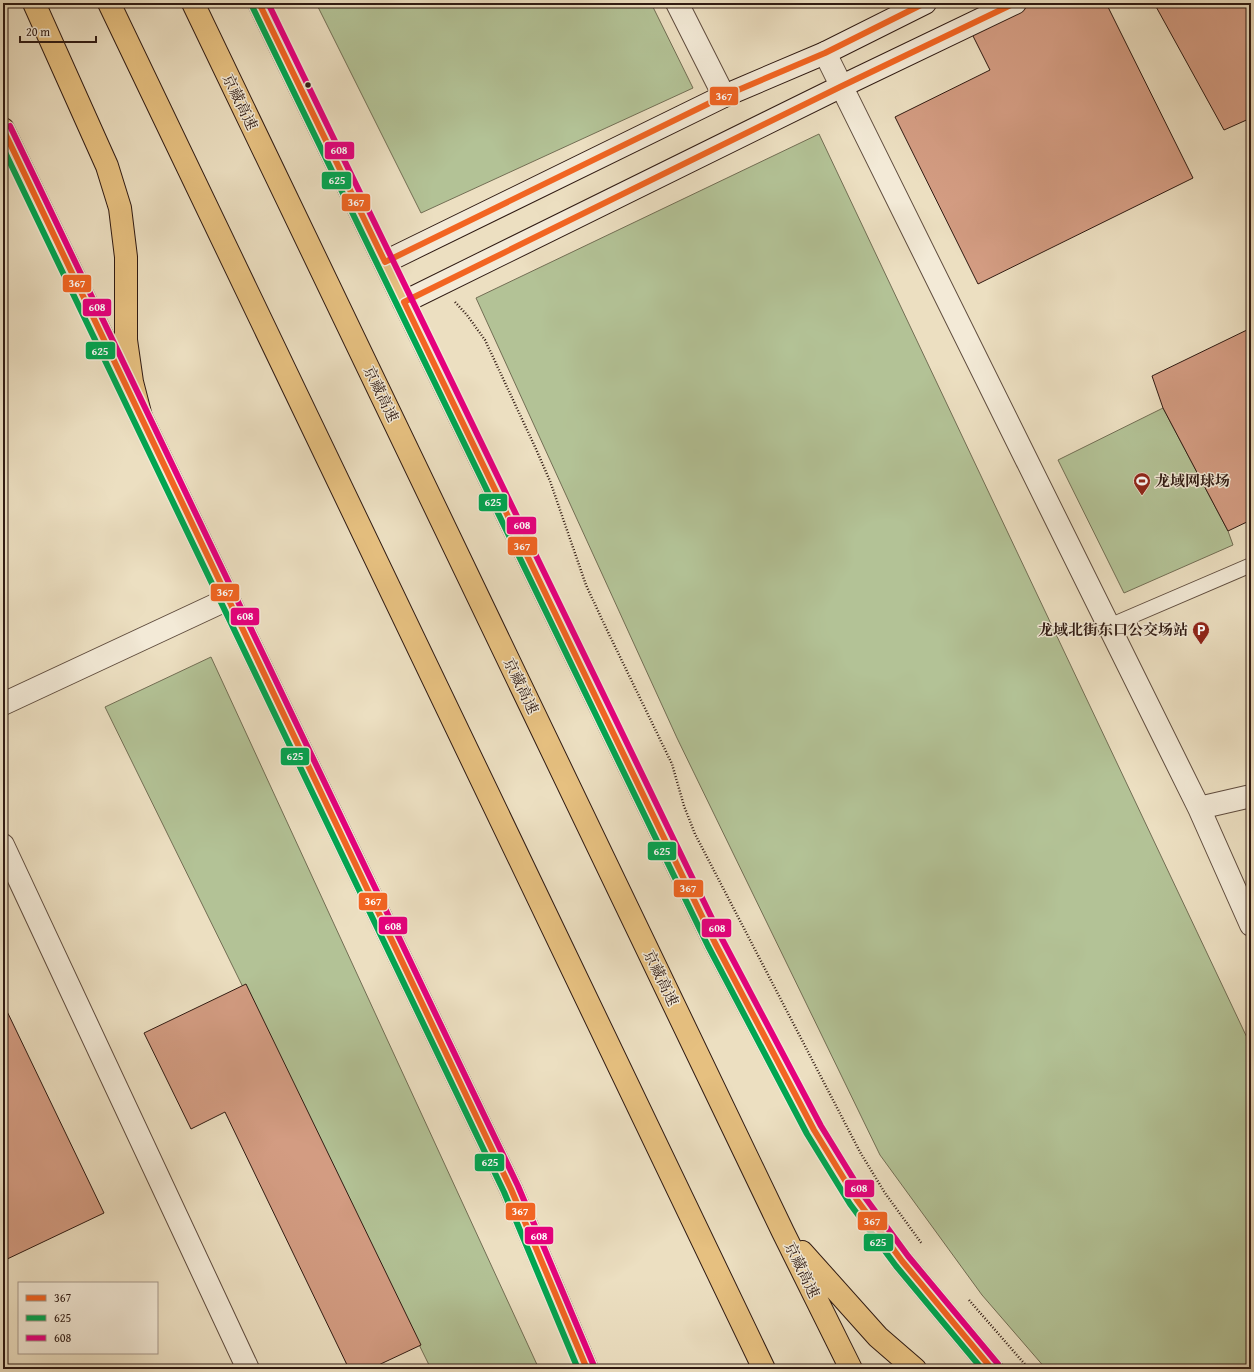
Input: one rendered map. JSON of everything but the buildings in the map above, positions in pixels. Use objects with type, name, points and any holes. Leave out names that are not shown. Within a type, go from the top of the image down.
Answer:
[{"type":"main road","points":[[34,3],[108,166],[120,208],[126,257],[126,340],[132,382],[142,417]]},
{"type":"main road","points":[[109,3],[764,1369]]},
{"type":"main road","name":"京藏高速","points":[[193,3],[783,1232],[851,1369]]},
{"type":"main road","points":[[259,3],[716,943],[814,1130],[857,1200],[902,1261],[992,1369]]},
{"type":"main road","points":[[3,129],[511,1189],[587,1369]]},
{"type":"main road","points":[[783,1232],[878,1337],[915,1369]]},
{"type":"street","points":[[677,3],[724,96]]},
{"type":"street","points":[[385,262],[724,96],[825,53],[925,3]]},
{"type":"street","points":[[404,302],[842,86],[1015,3]]},
{"type":"street","points":[[825,53],[1199,808],[1251,925]]},
{"type":"street","points":[[3,704],[228,599]]},
{"type":"street","points":[[1199,808],[1251,796]]},
{"type":"street","points":[[3,845],[248,1369]]},
{"type":"lane","points":[[1109,626],[1251,565]]},
{"type":"path","points":[[438,285],[467,315],[485,340],[550,481],[586,585],[672,764],[684,806],[695,834],[860,1152],[886,1193],[925,1248]]},
{"type":"path","points":[[964,1295],[1029,1369]]},
{"type":"green space","points":[[316,3],[651,3],[693,88],[421,213]]},
{"type":"green space","points":[[819,134],[1251,1046],[1251,1369],[1046,1369],[982,1295],[880,1155],[677,738],[476,298]]},
{"type":"green space","name":"龙域网球场","points":[[1163,408],[1228,531],[1233,545],[1124,593],[1058,460]]},
{"type":"green space","points":[[211,657],[539,1369],[431,1369],[105,707]]},
{"type":"transit line","name":"367","points":[[259,3],[385,262],[724,96],[825,53],[925,3]]},
{"type":"transit line","name":"608","points":[[268,3],[722,939],[821,1126],[864,1196],[908,1256],[998,1364]]},
{"type":"transit line","name":"367","points":[[992,1369],[902,1261],[857,1200],[814,1130],[715,943],[404,302],[842,86],[1015,3]]},
{"type":"transit line","name":"625","points":[[252,6],[708,946],[807,1134],[850,1204],[896,1266],[982,1369]]},
{"type":"transit line","name":"608","points":[[10,126],[518,1186],[594,1366]]},
{"type":"transit line","name":"367","points":[[3,129],[511,1189],[587,1369]]},
{"type":"transit line","name":"625","points":[[3,148],[504,1192],[578,1369]]},
{"type":"place","name":"龙域网球场","points":[[1142,496]]},
{"type":"place","name":"龙域北街东口公交场站","points":[[1201,645]]}]
